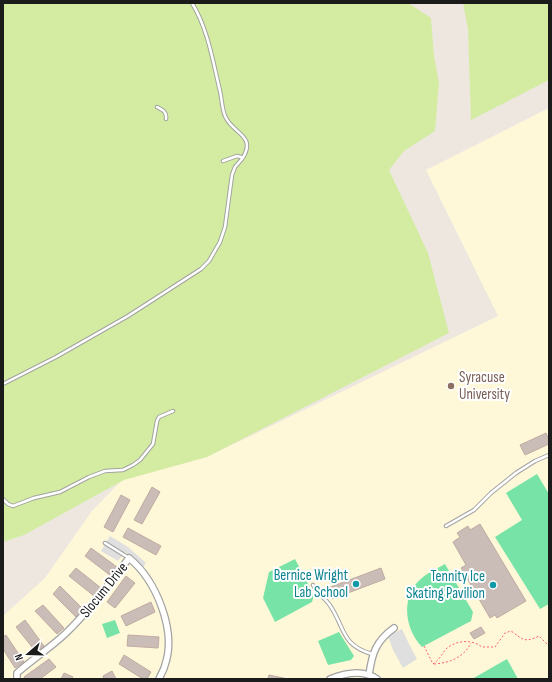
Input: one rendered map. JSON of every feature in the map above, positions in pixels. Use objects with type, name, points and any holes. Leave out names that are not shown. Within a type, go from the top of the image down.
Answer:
[{"type":"street","name":"Slocum Drive","points":[[17,679],[18,673],[78,622],[129,558],[150,584],[159,600],[165,616],[168,635],[168,650],[166,664],[159,679]]},
{"type":"street","points":[[369,675],[373,654],[376,647],[385,634],[394,628]]},
{"type":"street","points":[[330,679],[340,675],[352,673],[369,675],[377,679]]},
{"type":"lane","points":[[3,384],[56,357],[128,316],[201,269],[220,242],[225,227],[232,175],[235,167],[242,159],[247,144],[245,138],[226,120],[210,47],[202,22],[192,3]]},
{"type":"lane","points":[[157,107],[165,111],[167,115],[166,120]]},
{"type":"lane","points":[[223,161],[237,156],[241,157],[242,159]]},
{"type":"lane","points":[[3,499],[8,504],[13,506],[34,498],[60,492],[89,477],[105,471],[123,470],[133,465],[140,460],[153,444],[157,420],[159,417],[172,411]]},
{"type":"lane","points":[[446,526],[474,510],[491,493],[516,473],[534,461],[549,455]]},
{"type":"lane","points":[[105,543],[129,558]]},
{"type":"lane","points":[[313,585],[328,603],[348,641],[355,647],[373,654]]},
{"type":"path","points":[[433,664],[446,650],[461,641],[477,643],[482,647],[495,647],[505,633],[511,631],[522,640],[528,640],[539,636],[549,646]]},
{"type":"path","points":[[433,664],[443,663],[459,656],[466,652],[472,642]]},
{"type":"path","points":[[424,646],[433,664]]},
{"type":"shaded area","name":"Syracuse University","points":[[549,108],[549,679],[3,679],[3,616],[45,578],[92,511],[122,480],[207,457],[498,316],[426,170]]},
{"type":"shaded area","points":[[110,536],[128,547],[146,563],[143,567],[125,552],[118,561],[101,551]]},
{"type":"shaded area","points":[[402,629],[417,659],[403,668],[393,650],[388,636]]},
{"type":"green space","points":[[3,3],[408,3],[431,18],[434,56],[439,83],[435,131],[404,151],[389,170],[428,253],[449,333],[207,457],[124,480],[24,535],[3,542]]},
{"type":"green space","points":[[463,3],[549,3],[549,80],[471,120],[468,29]]},
{"type":"green space","points":[[537,474],[549,494],[549,604],[540,609],[495,537],[522,520],[506,493]]},
{"type":"green space","points":[[295,559],[314,595],[312,602],[275,622],[263,598],[269,572]]},
{"type":"green space","points":[[445,564],[473,612],[471,621],[422,647],[411,631],[407,612],[408,602],[416,584],[425,575]]},
{"type":"green space","points":[[115,620],[120,633],[107,638],[102,624]]},
{"type":"green space","points":[[339,632],[354,656],[351,660],[328,665],[318,641]]},
{"type":"green space","points":[[507,659],[518,679],[472,679]]},
{"type":"building","points":[[546,433],[549,444],[525,455],[520,445]]},
{"type":"building","points":[[152,487],[160,492],[142,524],[134,520]]},
{"type":"building","points":[[121,495],[130,500],[113,532],[104,527]]},
{"type":"building","name":"Tennity Ice Skating Pavilion","points":[[480,524],[526,601],[497,618],[495,615],[490,618],[461,568],[466,565],[453,542],[460,537],[457,533],[468,526],[470,530]]},
{"type":"building","points":[[128,528],[161,546],[156,555],[123,537]]},
{"type":"building","points":[[91,548],[117,567],[111,576],[85,556]]},
{"type":"building","points":[[76,568],[101,588],[94,596],[69,576]]},
{"type":"building","name":"Bernice Wright Lab School","points":[[381,568],[385,579],[332,599],[328,588]]},
{"type":"building","points":[[126,576],[135,583],[115,608],[107,602]]},
{"type":"building","points":[[60,586],[83,609],[76,617],[53,594]]},
{"type":"building","points":[[151,602],[155,612],[126,626],[121,616]]},
{"type":"building","points":[[43,605],[64,628],[57,634],[35,611]]},
{"type":"building","points":[[25,620],[44,646],[36,652],[16,627]]},
{"type":"building","points":[[481,627],[485,633],[474,639],[470,633]]},
{"type":"building","points":[[6,635],[24,662],[15,668],[3,649],[3,637]]},
{"type":"building","points":[[128,635],[159,637],[158,648],[127,646]]},
{"type":"building","points":[[124,655],[151,672],[147,679],[143,679],[119,664]]},
{"type":"building","points":[[49,659],[56,667],[40,679],[25,679],[24,677]]},
{"type":"building","points":[[112,671],[116,679],[104,679],[103,676]]},
{"type":"building","points":[[64,673],[73,677],[72,679],[61,679]]},
{"type":"building","points":[[269,675],[288,679],[268,679]]},
{"type":"place","name":"Syracuse University","points":[[451,386]]},
{"type":"place","name":"Bernice Wright Lab School","points":[[356,584]]},
{"type":"place","name":"Tennity Ice Skating Pavilion","points":[[493,585]]}]
